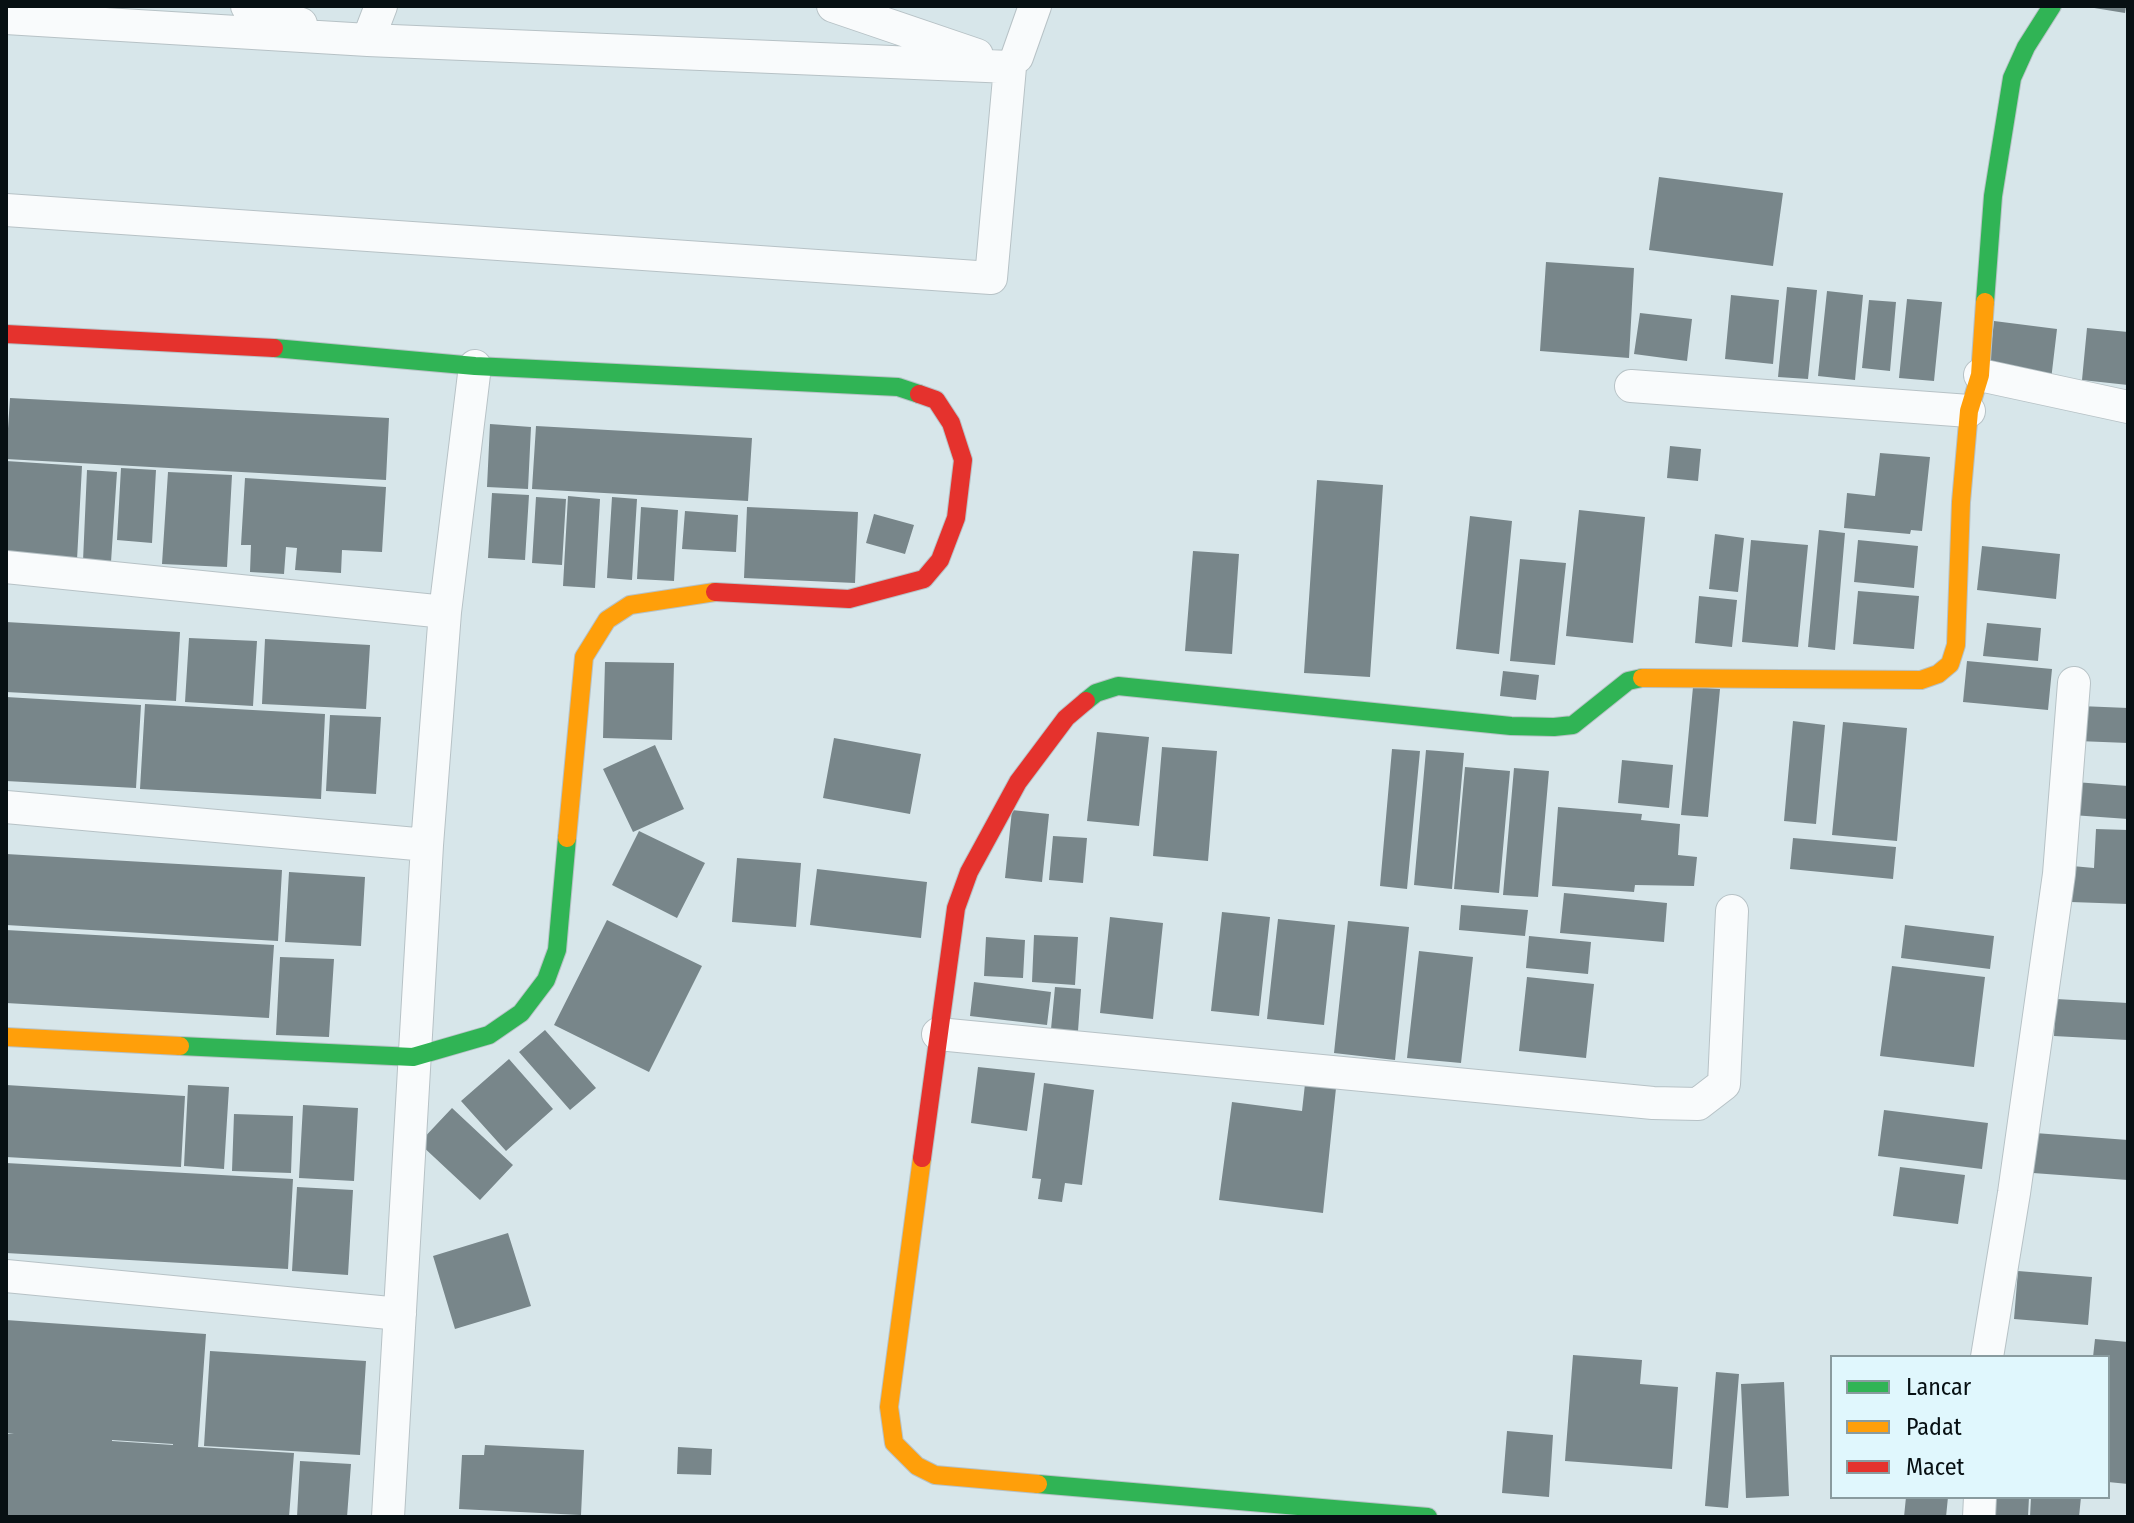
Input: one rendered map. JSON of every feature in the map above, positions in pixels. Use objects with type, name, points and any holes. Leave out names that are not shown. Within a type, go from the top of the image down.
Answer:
[{"type":"street","points":[[247,6],[354,39]]},
{"type":"street","points":[[354,39],[381,6]]},
{"type":"street","points":[[833,6],[1013,62]]},
{"type":"street","points":[[6,210],[991,278],[1013,62],[1035,6]]},
{"type":"street","points":[[1428,1517],[935,1475],[905,1456],[894,1443],[889,1407],[956,908],[969,872],[1018,782],[1066,718],[1096,693],[1118,686],[1511,726],[1554,727],[1573,725],[1628,681],[1650,676],[1921,680],[1938,674],[1950,664],[1956,645],[1961,502],[1969,411],[1980,375],[1993,196],[2012,78],[2026,47],[2052,6]]},
{"type":"street","points":[[6,18],[354,39],[1013,62]]},
{"type":"street","points":[[6,342],[6,334],[317,350],[475,366],[898,387],[936,400],[951,423],[963,460],[956,518],[940,560],[924,579],[893,590],[849,599],[725,590],[630,605],[607,620],[592,639],[584,657],[557,950],[546,980],[521,1013],[489,1035],[413,1057],[6,1037]]},
{"type":"street","points":[[388,1517],[427,845],[445,612],[475,366]]},
{"type":"street","points":[[1980,375],[2128,407]]},
{"type":"street","points":[[1631,386],[1969,411]]},
{"type":"street","points":[[6,567],[445,612]]},
{"type":"street","points":[[1987,1355],[2014,1193],[2059,874],[2074,683]]},
{"type":"street","points":[[6,807],[427,845]]},
{"type":"street","points":[[938,1034],[1653,1103],[1698,1104],[1724,1084],[1732,911]]},
{"type":"street","points":[[6,1276],[400,1314]]},
{"type":"building","points":[[2082,6],[2126,6],[2125,13]]},
{"type":"building","points":[[1659,177],[1783,193],[1773,266],[1649,250]]},
{"type":"building","points":[[1546,262],[1634,268],[1629,358],[1540,351]]},
{"type":"building","points":[[1787,287],[1817,290],[1808,379],[1778,377]]},
{"type":"building","points":[[1827,291],[1863,295],[1855,380],[1818,376]]},
{"type":"building","points":[[1731,295],[1779,300],[1773,364],[1725,359]]},
{"type":"building","points":[[1907,299],[1942,302],[1934,381],[1899,378]]},
{"type":"building","points":[[1869,300],[1896,302],[1890,371],[1862,368]]},
{"type":"building","points":[[1640,313],[1692,319],[1687,361],[1634,354]]},
{"type":"building","points":[[1994,321],[2057,329],[2051,380],[1988,373]]},
{"type":"building","points":[[2087,328],[2128,332],[2128,385],[2082,380]]},
{"type":"building","points":[[10,398],[389,418],[386,480],[6,459]]},
{"type":"building","points":[[490,424],[531,427],[528,489],[487,487]]},
{"type":"building","points":[[536,426],[752,438],[748,501],[532,489]]},
{"type":"building","points":[[1670,446],[1701,449],[1698,481],[1667,478]]},
{"type":"building","points":[[1880,453],[1930,457],[1922,531],[1911,530],[1910,534],[1844,528],[1847,493],[1875,496]]},
{"type":"building","points":[[6,461],[82,466],[77,560],[6,556]]},
{"type":"building","points":[[121,468],[156,470],[152,543],[117,540]]},
{"type":"building","points":[[87,470],[117,472],[111,562],[83,561]]},
{"type":"building","points":[[168,472],[232,475],[227,567],[162,564]]},
{"type":"building","points":[[245,478],[386,487],[382,552],[342,550],[341,573],[295,570],[297,548],[286,547],[284,574],[250,572],[251,545],[241,545]]},
{"type":"building","points":[[1317,480],[1383,485],[1370,677],[1304,673]]},
{"type":"building","points":[[492,493],[529,495],[525,560],[488,558]]},
{"type":"building","points":[[568,496],[600,499],[595,588],[563,586]]},
{"type":"building","points":[[536,497],[566,499],[562,565],[532,563]]},
{"type":"building","points":[[612,497],[637,499],[632,580],[607,578]]},
{"type":"building","points":[[641,507],[678,510],[674,581],[637,579]]},
{"type":"building","points":[[747,507],[858,512],[855,583],[744,578]]},
{"type":"building","points":[[1579,510],[1645,517],[1633,643],[1566,636]]},
{"type":"building","points":[[685,511],[738,515],[736,552],[682,549]]},
{"type":"building","points":[[874,514],[914,525],[905,554],[866,543]]},
{"type":"building","points":[[1470,516],[1512,521],[1499,654],[1456,649]]},
{"type":"building","points":[[1819,530],[1845,533],[1835,650],[1808,647]]},
{"type":"building","points":[[1715,534],[1744,538],[1738,592],[1709,589]]},
{"type":"building","points":[[1751,540],[1808,545],[1798,647],[1742,642]]},
{"type":"building","points":[[1858,540],[1918,546],[1914,588],[1854,582]]},
{"type":"building","points":[[1982,546],[2060,554],[2056,599],[1977,590]]},
{"type":"building","points":[[1193,551],[1239,554],[1232,654],[1185,651]]},
{"type":"building","points":[[1520,559],[1566,563],[1555,665],[1510,661]]},
{"type":"building","points":[[1858,591],[1919,596],[1914,649],[1853,644]]},
{"type":"building","points":[[1699,596],[1737,600],[1732,647],[1695,643]]},
{"type":"building","points":[[6,622],[180,632],[176,701],[6,692]]},
{"type":"building","points":[[1987,623],[2041,628],[2038,661],[1983,656]]},
{"type":"building","points":[[189,638],[257,641],[253,706],[185,702]]},
{"type":"building","points":[[265,639],[370,645],[366,709],[262,704]]},
{"type":"building","points":[[1967,661],[2052,669],[2048,710],[1963,702]]},
{"type":"building","points":[[605,662],[674,663],[672,740],[603,738]]},
{"type":"building","points":[[1503,671],[1539,675],[1536,700],[1500,696]]},
{"type":"building","points":[[1693,687],[1720,689],[1708,817],[1681,815]]},
{"type":"building","points":[[6,697],[141,705],[136,788],[6,781]]},
{"type":"building","points":[[145,704],[325,714],[321,799],[140,789]]},
{"type":"building","points":[[2080,706],[2128,708],[2128,743],[2078,741]]},
{"type":"building","points":[[330,715],[381,717],[376,794],[326,791]]},
{"type":"building","points":[[1793,721],[1825,725],[1816,824],[1784,821]]},
{"type":"building","points":[[1843,722],[1907,728],[1897,841],[1832,835]]},
{"type":"building","points":[[1097,732],[1149,737],[1139,826],[1087,821]]},
{"type":"building","points":[[834,738],[921,754],[910,814],[823,798]]},
{"type":"building","points":[[655,745],[684,809],[633,832],[603,769]]},
{"type":"building","points":[[1162,747],[1217,751],[1208,861],[1153,856]]},
{"type":"building","points":[[1392,749],[1420,751],[1407,889],[1380,886]]},
{"type":"building","points":[[1426,750],[1464,753],[1452,889],[1414,885]]},
{"type":"building","points":[[1622,760],[1673,765],[1669,808],[1618,803]]},
{"type":"building","points":[[1465,767],[1510,771],[1499,893],[1454,889]]},
{"type":"building","points":[[1514,768],[1549,771],[1538,897],[1503,895]]},
{"type":"building","points":[[2075,782],[2128,786],[2128,819],[2072,815]]},
{"type":"building","points":[[1558,807],[1642,814],[1641,820],[1680,824],[1678,855],[1697,857],[1694,886],[1635,885],[1634,892],[1552,886]]},
{"type":"building","points":[[1012,810],[1049,814],[1042,882],[1005,878]]},
{"type":"building","points":[[2096,829],[2128,830],[2128,904],[2071,902],[2072,866],[2094,868]]},
{"type":"building","points":[[639,831],[705,863],[677,918],[612,885]]},
{"type":"building","points":[[1053,836],[1087,838],[1083,883],[1049,880]]},
{"type":"building","points":[[1793,838],[1896,847],[1893,879],[1790,869]]},
{"type":"building","points":[[6,854],[282,870],[278,941],[6,925]]},
{"type":"building","points":[[737,858],[801,863],[796,927],[732,922]]},
{"type":"building","points":[[817,869],[927,882],[921,938],[810,925]]},
{"type":"building","points":[[289,872],[365,877],[361,946],[285,942]]},
{"type":"building","points":[[1564,893],[1667,903],[1664,942],[1560,933]]},
{"type":"building","points":[[1461,905],[1528,910],[1525,936],[1459,930]]},
{"type":"building","points":[[1222,912],[1270,917],[1259,1016],[1211,1011]]},
{"type":"building","points":[[1110,917],[1163,923],[1153,1019],[1100,1013]]},
{"type":"building","points":[[1278,919],[1335,925],[1324,1025],[1267,1019]]},
{"type":"building","points":[[607,920],[702,966],[649,1072],[554,1025]]},
{"type":"building","points":[[1348,921],[1409,927],[1395,1060],[1334,1053]]},
{"type":"building","points":[[1905,925],[1994,936],[1990,969],[1901,958]]},
{"type":"building","points":[[6,930],[274,945],[269,1018],[6,1003]]},
{"type":"building","points":[[1034,935],[1078,937],[1075,985],[1032,982]]},
{"type":"building","points":[[1529,936],[1591,942],[1588,974],[1526,968]]},
{"type":"building","points":[[986,937],[1025,940],[1023,978],[984,976]]},
{"type":"building","points":[[1419,951],[1473,957],[1461,1063],[1407,1058]]},
{"type":"building","points":[[280,957],[334,959],[329,1037],[276,1035]]},
{"type":"building","points":[[1892,966],[1985,977],[1974,1067],[1880,1056]]},
{"type":"building","points":[[1527,977],[1594,984],[1586,1058],[1519,1051]]},
{"type":"building","points":[[974,982],[1051,992],[1047,1025],[970,1016]]},
{"type":"building","points":[[1055,987],[1081,989],[1078,1031],[1051,1029]]},
{"type":"building","points":[[2056,999],[2128,1003],[2128,1040],[2054,1036]]},
{"type":"building","points":[[545,1030],[596,1088],[570,1110],[519,1052]]},
{"type":"building","points":[[509,1059],[553,1109],[506,1151],[461,1101]]},
{"type":"building","points":[[978,1067],[1035,1073],[1027,1131],[971,1123]]},
{"type":"building","points":[[1044,1083],[1094,1090],[1082,1185],[1065,1183],[1062,1202],[1038,1199],[1041,1179],[1032,1178]]},
{"type":"building","points":[[1305,1084],[1336,1088],[1323,1213],[1219,1200],[1232,1102],[1302,1111]]},
{"type":"building","points":[[6,1085],[185,1096],[181,1167],[6,1157]]},
{"type":"building","points":[[188,1085],[229,1087],[224,1169],[184,1166]]},
{"type":"building","points":[[303,1105],[358,1108],[354,1181],[299,1178]]},
{"type":"building","points":[[452,1108],[513,1165],[480,1200],[419,1143]]},
{"type":"building","points":[[1884,1110],[1988,1123],[1982,1169],[1878,1156]]},
{"type":"building","points":[[234,1114],[293,1116],[291,1173],[232,1171]]},
{"type":"building","points":[[2035,1133],[2128,1140],[2128,1180],[2033,1173]]},
{"type":"building","points":[[6,1163],[293,1179],[288,1269],[6,1253]]},
{"type":"building","points":[[1900,1167],[1965,1175],[1958,1224],[1893,1216]]},
{"type":"building","points":[[297,1187],[353,1190],[348,1275],[292,1271]]},
{"type":"building","points":[[508,1233],[531,1306],[455,1329],[433,1256]]},
{"type":"building","points":[[2018,1271],[2092,1277],[2088,1325],[2014,1319]]},
{"type":"building","points":[[6,1320],[206,1334],[198,1447],[294,1453],[289,1517],[6,1517],[6,1434],[14,1433],[6,1433]],"holes":[[[112,1440],[173,1444],[173,1445]]]},
{"type":"building","points":[[2095,1339],[2128,1342],[2128,1484],[2110,1482],[2110,1355],[2093,1355]]},
{"type":"building","points":[[210,1351],[366,1361],[360,1455],[204,1446]]},
{"type":"building","points":[[1573,1355],[1642,1360],[1640,1384],[1678,1387],[1672,1469],[1565,1461]]},
{"type":"building","points":[[1716,1372],[1739,1374],[1728,1508],[1705,1506]]},
{"type":"building","points":[[1784,1382],[1789,1496],[1746,1498],[1741,1384]]},
{"type":"building","points":[[1507,1431],[1553,1435],[1549,1497],[1502,1493]]},
{"type":"building","points":[[485,1445],[584,1450],[581,1515],[459,1509],[462,1455],[484,1455]]},
{"type":"building","points":[[678,1447],[712,1449],[711,1475],[677,1474]]},
{"type":"building","points":[[300,1461],[351,1464],[347,1517],[297,1517]]},
{"type":"building","points":[[1906,1499],[1948,1499],[1946,1517],[1904,1517]]},
{"type":"building","points":[[1982,1499],[2029,1499],[2028,1517],[1988,1517]]},
{"type":"building","points":[[2031,1499],[2081,1499],[2079,1517],[2030,1517]]},
{"type":"traffic: fast","points":[[1985,302],[1993,196],[2012,78],[2026,47],[2052,6]]},
{"type":"traffic: fast","points":[[274,348],[475,366],[898,387],[919,394]]},
{"type":"traffic: fast","points":[[1086,701],[1096,693],[1118,686],[1511,726],[1554,727],[1573,725],[1628,681],[1642,678]]},
{"type":"traffic: fast","points":[[180,1046],[413,1057],[489,1035],[521,1013],[546,980],[557,950],[567,838]]},
{"type":"traffic: fast","points":[[1038,1484],[1428,1517]]},
{"type":"traffic: slow","points":[[1642,678],[1921,680],[1938,674],[1950,664],[1956,645],[1961,502],[1969,411],[1980,375],[1985,302]]},
{"type":"traffic: slow","points":[[567,838],[584,657],[607,620],[630,605],[715,592]]},
{"type":"traffic: slow","points":[[6,1037],[180,1046]]},
{"type":"traffic: slow","points":[[922,1158],[889,1407],[894,1443],[917,1466],[935,1475],[1038,1484]]},
{"type":"traffic: jam","points":[[6,334],[274,348]]},
{"type":"traffic: jam","points":[[715,592],[849,599],[924,579],[940,560],[956,518],[963,460],[951,423],[936,400],[919,394]]},
{"type":"traffic: jam","points":[[922,1158],[956,908],[969,872],[1018,782],[1066,718],[1086,701]]}]
